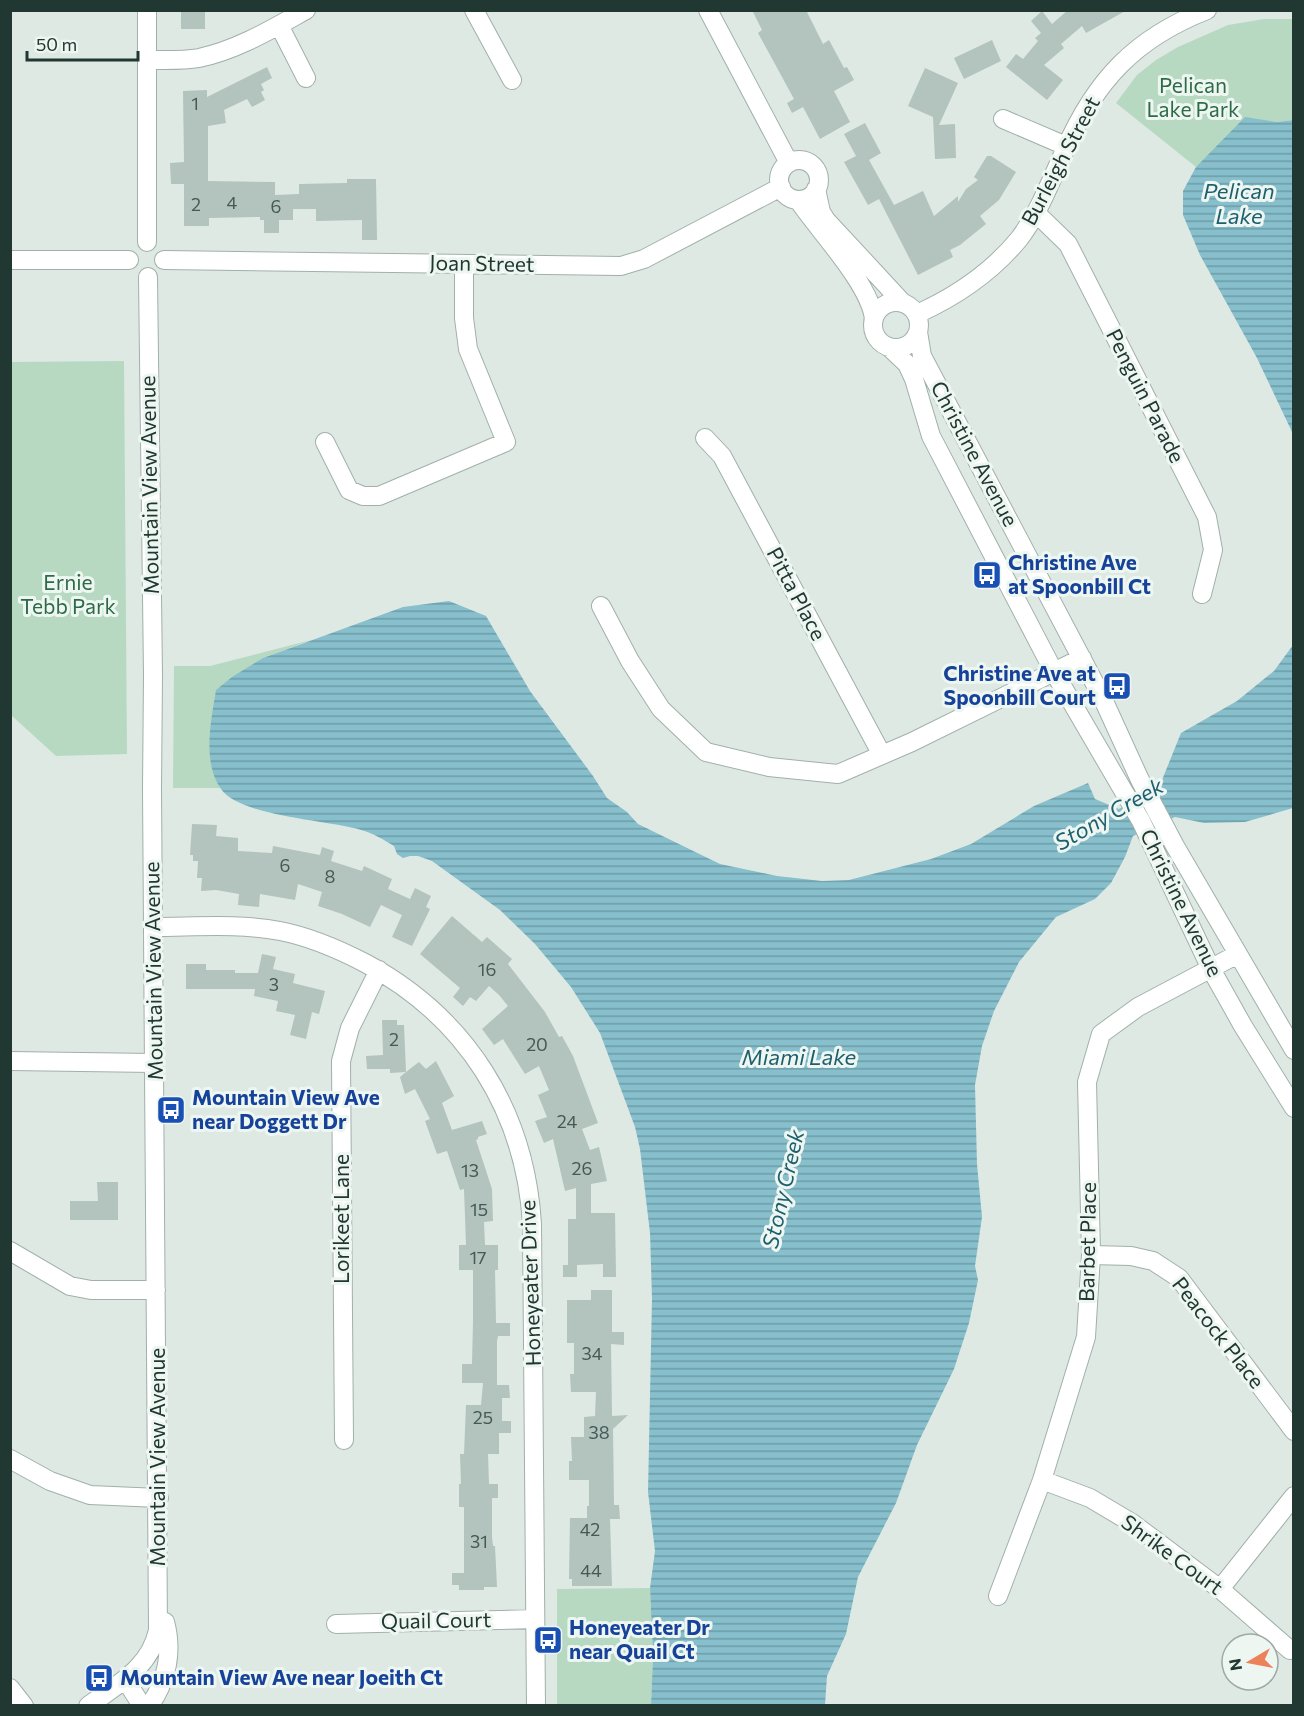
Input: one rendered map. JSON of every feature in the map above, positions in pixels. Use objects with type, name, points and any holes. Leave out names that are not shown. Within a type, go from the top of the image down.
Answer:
[{"type":"street","points":[[147,10],[147,242]]},
{"type":"street","points":[[148,60],[198,58],[236,46],[306,10]]},
{"type":"street","points":[[474,10],[512,80]]},
{"type":"street","points":[[708,10],[789,163]]},
{"type":"street","name":"Burleigh Street","points":[[918,323],[941,303],[976,280],[999,261],[1020,238],[1036,213],[1066,146],[1092,96],[1119,64],[1186,14],[1207,10]]},
{"type":"street","points":[[279,25],[306,78]]},
{"type":"street","points":[[1003,119],[1066,146]]},
{"type":"street","points":[[802,160],[813,166],[819,177],[816,189],[826,220],[902,302],[913,308],[918,323],[914,340],[899,348],[889,347],[881,342],[873,327],[873,306],[857,279],[798,200],[788,196],[781,187],[782,171],[789,163],[802,160]]},
{"type":"street","name":"Joan Street","points":[[164,260],[621,266],[644,259],[781,187]]},
{"type":"street","points":[[798,200],[808,197],[816,189]]},
{"type":"street","name":"Penguin Parade","points":[[1036,213],[1068,244],[1207,517],[1213,550],[1202,594]]},
{"type":"street","points":[[147,242],[160,250],[164,260],[157,274],[148,277],[137,275],[129,260],[135,246],[147,242]]},
{"type":"street","points":[[10,260],[129,260]]},
{"type":"street","points":[[325,442],[349,490],[363,496],[379,496],[506,442],[468,349],[464,318],[464,264]]},
{"type":"street","name":"Mountain View Avenue","points":[[88,1706],[125,1680],[142,1664],[150,1654],[158,1630],[153,684],[148,277]]},
{"type":"street","points":[[874,319],[885,304],[902,302]]},
{"type":"street","name":"Christine Avenue","points":[[918,323],[922,356],[1082,658],[1140,780],[1175,846],[1293,1050]]},
{"type":"street","name":"Christine Avenue","points":[[889,347],[907,364],[914,379],[931,436],[1054,672],[1123,789],[1158,855],[1211,969],[1293,1108]]},
{"type":"street","name":"Pitta Place","points":[[705,438],[722,456],[882,755]]},
{"type":"street","points":[[601,606],[630,661],[661,709],[706,752],[769,767],[838,774],[1082,658]]},
{"type":"street","name":"Honeyeater Drive","points":[[153,927],[246,927],[283,932],[341,950],[379,970],[411,991],[443,1018],[481,1066],[503,1105],[521,1155],[532,1224],[536,1706]]},
{"type":"street","name":"Barbet Place","points":[[998,1596],[1042,1480],[1086,1337],[1091,1255],[1087,1082],[1101,1034],[1138,1006],[1238,954]]},
{"type":"street","name":"Lorikeet Lane","points":[[344,1440],[342,1061],[350,1028],[379,970]]},
{"type":"street","points":[[10,1061],[154,1063]]},
{"type":"street","points":[[10,1251],[70,1286],[91,1290],[156,1290]]},
{"type":"street","name":"Peacock Place","points":[[1091,1255],[1131,1256],[1153,1261],[1179,1278],[1293,1431]]},
{"type":"street","points":[[10,1459],[50,1482],[90,1495],[159,1498]]},
{"type":"street","name":"Shrike Court","points":[[1042,1480],[1090,1498],[1132,1523],[1220,1589],[1290,1650]]},
{"type":"street","points":[[1220,1589],[1293,1496]]},
{"type":"street","points":[[150,1706],[165,1676],[168,1657],[167,1629],[158,1594]]},
{"type":"street","name":"Quail Court","points":[[336,1624],[535,1619]]},
{"type":"street","points":[[125,1680],[142,1706]]},
{"type":"street","points":[[10,1688],[24,1706]]},
{"type":"green space","name":"Pelican Lake Park","points":[[1264,19],[1293,19],[1293,120],[1263,121],[1215,149],[1196,167],[1116,103],[1137,75],[1178,47],[1228,25]]},
{"type":"green space","name":"Ernie Tebb Park","points":[[124,361],[127,754],[56,756],[11,715],[11,362]]},
{"type":"green space","points":[[311,640],[263,658],[212,764],[220,788],[173,788],[174,666],[210,666]]},
{"type":"green space","points":[[650,1588],[653,1656],[651,1705],[557,1705],[557,1589]]},
{"type":"water","name":"Pelican Lake","points":[[1245,117],[1277,122],[1293,120],[1293,434],[1257,358],[1200,255],[1183,215],[1183,191],[1196,167]]},
{"type":"water","name":"Miami Lake","points":[[449,601],[486,616],[530,691],[607,798],[627,812],[638,824],[720,864],[777,876],[822,881],[849,880],[931,859],[971,844],[1034,806],[1088,783],[1095,799],[1119,809],[1160,785],[1181,733],[1237,701],[1274,671],[1293,645],[1293,808],[1245,822],[1204,823],[1175,817],[1133,836],[1111,883],[1095,899],[1056,917],[1019,962],[994,1011],[982,1046],[975,1085],[977,1164],[982,1217],[975,1266],[978,1280],[969,1323],[954,1369],[917,1445],[896,1503],[858,1577],[846,1634],[827,1676],[825,1705],[651,1705],[653,1656],[650,1588],[655,1551],[648,1492],[652,1298],[650,1233],[640,1149],[635,1127],[600,1033],[571,987],[535,944],[500,910],[432,861],[418,856],[403,858],[397,854],[394,846],[365,831],[265,812],[247,806],[231,798],[221,789],[215,778],[210,741],[216,690],[232,677],[263,658],[403,607]]},
{"type":"building","points":[[181,10],[205,10],[205,29],[181,29]]},
{"type":"building","points":[[752,10],[806,10],[823,44],[829,40],[844,68],[847,67],[854,80],[834,91],[850,122],[820,139],[803,107],[792,113],[787,103],[794,99],[758,33],[762,30]]},
{"type":"building","points":[[1068,10],[1127,10],[1086,33],[1082,26],[1061,44],[1064,48],[1044,65],[1063,80],[1047,100],[1006,67],[1016,54],[1023,59],[1038,41],[1035,38],[1041,33],[1031,21],[1042,11],[1052,24]]},
{"type":"building","points":[[992,40],[1001,61],[964,79],[954,58]]},
{"type":"building","points":[[267,67],[272,78],[261,84],[264,90],[261,92],[265,100],[252,107],[247,99],[224,110],[226,123],[208,126],[208,181],[275,182],[275,195],[299,194],[299,184],[347,183],[347,179],[376,179],[377,240],[362,240],[362,220],[316,221],[316,209],[293,209],[293,220],[279,220],[279,233],[264,233],[264,220],[260,220],[260,217],[209,218],[209,226],[184,226],[184,184],[171,184],[170,163],[184,162],[183,91],[207,90],[207,97]]},
{"type":"building","points":[[925,68],[958,83],[939,125],[955,124],[956,158],[935,159],[933,117],[908,106]]},
{"type":"building","points":[[865,123],[881,153],[869,160],[894,205],[923,191],[934,216],[958,196],[958,202],[966,189],[978,180],[974,177],[987,156],[991,156],[1016,172],[999,200],[980,216],[986,224],[960,245],[950,250],[953,257],[918,275],[879,199],[868,205],[844,162],[856,156],[844,134]]},
{"type":"building","points":[[192,824],[217,825],[216,836],[238,838],[238,851],[272,853],[273,846],[320,855],[322,847],[334,851],[331,861],[362,871],[364,866],[392,879],[388,889],[410,899],[415,888],[431,896],[426,907],[430,909],[412,946],[392,937],[402,915],[381,905],[370,927],[318,906],[322,892],[298,884],[295,900],[260,894],[259,907],[238,905],[239,894],[216,890],[201,891],[202,878],[197,878],[198,861],[193,861],[193,855],[190,855]]},
{"type":"building","points":[[452,916],[482,942],[487,937],[512,959],[508,964],[545,1012],[559,1037],[562,1036],[573,1056],[598,1123],[582,1129],[590,1150],[599,1147],[607,1181],[591,1184],[591,1213],[615,1213],[616,1277],[603,1277],[603,1264],[577,1265],[577,1277],[563,1277],[563,1265],[568,1265],[568,1219],[576,1219],[576,1188],[565,1191],[553,1139],[544,1143],[535,1121],[547,1117],[538,1095],[549,1090],[539,1066],[525,1074],[503,1039],[494,1045],[482,1029],[508,1006],[499,995],[489,986],[476,1001],[470,997],[463,1006],[453,997],[460,988],[420,954]]},
{"type":"building","points":[[262,954],[276,957],[273,969],[295,974],[293,983],[325,991],[319,1014],[312,1012],[306,1039],[290,1035],[295,1015],[276,1011],[278,1001],[254,996],[255,989],[186,989],[186,964],[206,964],[206,970],[258,973]]},
{"type":"building","points":[[382,1020],[397,1020],[397,1025],[404,1025],[406,1072],[390,1073],[390,1069],[367,1069],[366,1056],[383,1055]]},
{"type":"building","points":[[436,1061],[454,1096],[442,1103],[452,1130],[482,1121],[487,1134],[476,1140],[492,1189],[493,1221],[484,1222],[485,1245],[498,1245],[498,1270],[495,1270],[496,1323],[510,1323],[510,1336],[498,1336],[497,1385],[509,1385],[510,1398],[502,1398],[502,1421],[511,1421],[511,1433],[499,1433],[499,1454],[488,1454],[489,1484],[498,1484],[498,1498],[492,1498],[492,1537],[493,1546],[495,1546],[497,1587],[484,1587],[484,1590],[459,1590],[459,1585],[452,1585],[452,1573],[464,1573],[464,1507],[459,1507],[459,1484],[461,1484],[460,1454],[464,1454],[466,1405],[481,1405],[483,1383],[462,1383],[462,1364],[472,1364],[473,1323],[473,1270],[459,1270],[459,1245],[466,1245],[464,1189],[460,1190],[447,1151],[437,1154],[425,1121],[430,1119],[415,1089],[405,1094],[400,1077],[419,1062],[426,1069]]},
{"type":"building","points":[[97,1182],[118,1182],[118,1220],[70,1220],[70,1201],[98,1201]]},
{"type":"building","points":[[591,1290],[612,1290],[612,1332],[624,1332],[624,1345],[611,1344],[612,1416],[628,1415],[613,1429],[614,1505],[619,1505],[620,1519],[610,1519],[612,1586],[572,1586],[572,1579],[569,1579],[570,1518],[587,1518],[587,1506],[589,1506],[589,1480],[569,1480],[569,1461],[572,1461],[571,1437],[584,1437],[584,1417],[595,1416],[596,1392],[571,1392],[570,1374],[574,1374],[574,1343],[567,1343],[567,1300],[591,1300]]},
{"type":"place","name":"Christine Ave at Spoonbill Ct","points":[[987,575]]},
{"type":"place","name":"Christine Ave at Spoonbill Court","points":[[1117,686]]},
{"type":"place","name":"Mountain View Ave near Doggett Dr","points":[[171,1110]]},
{"type":"place","name":"Honeyeater Dr near Quail Ct","points":[[548,1640]]},
{"type":"place","name":"Mountain View Ave near Joeith Ct","points":[[99,1678]]},
{"type":"water label","name":"Stony Creek","points":[[1109,814]]},
{"type":"water label","name":"Stony Creek","points":[[783,1189]]}]
